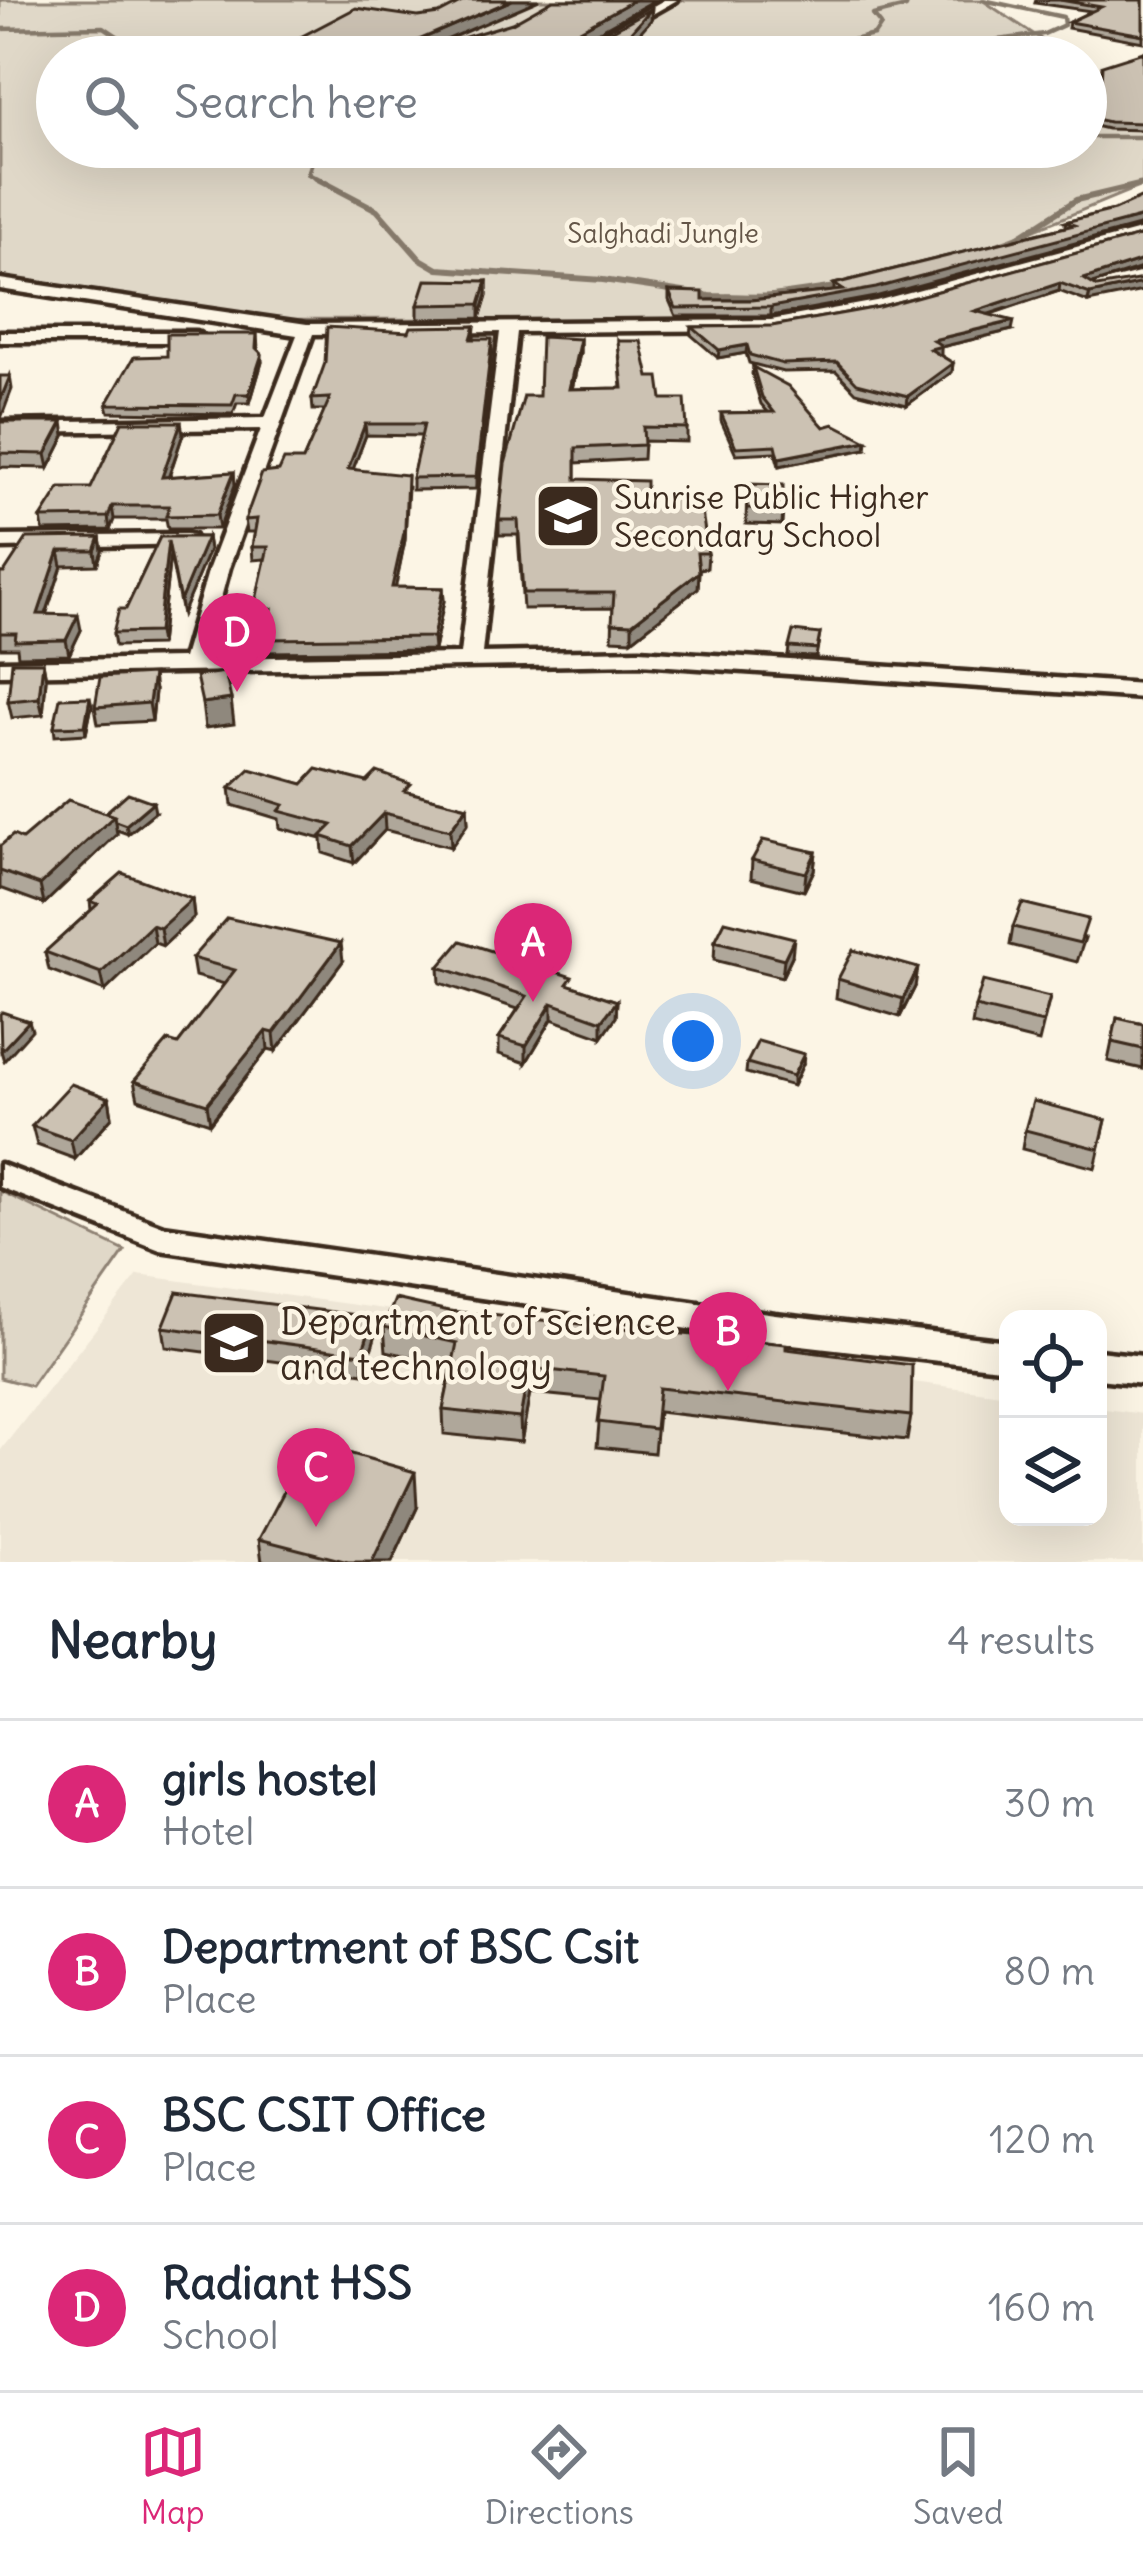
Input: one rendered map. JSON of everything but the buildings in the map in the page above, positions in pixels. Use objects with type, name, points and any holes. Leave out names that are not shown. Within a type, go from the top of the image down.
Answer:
[{"type":"street","points":[[606,36],[672,0]]},
{"type":"street","points":[[0,337],[771,325],[877,306],[1143,233]]},
{"type":"street","points":[[1095,286],[1143,277]]},
{"type":"street","points":[[0,284],[307,329]]},
{"type":"street","points":[[470,661],[508,327]]},
{"type":"street","points":[[191,667],[231,539],[307,329]]},
{"type":"street","points":[[0,427],[275,423]]},
{"type":"street","points":[[0,542],[231,539]]},
{"type":"street","points":[[0,668],[640,657],[1143,691]]},
{"type":"street","points":[[0,1175],[160,1238],[775,1328],[999,1354]]},
{"type":"street","points":[[1107,1366],[1143,1370]]},
{"type":"shaded area","points":[[138,1275],[999,1394],[999,1526],[1107,1526],[1107,1409],[1143,1414],[1143,1562],[0,1562],[0,1451]]},
{"type":"green space","name":"Salghadi Jungle","points":[[0,0],[982,0],[1036,36],[36,36],[36,168],[1107,168],[1107,83],[1143,107],[1143,185],[941,263],[835,288],[727,295],[715,320],[275,319],[0,280]]},
{"type":"green space","points":[[0,1191],[125,1251],[31,1386],[0,1378]]},
{"type":"waterway","points":[[870,36],[881,25],[873,15],[906,7],[908,0]]},
{"type":"waterway","points":[[983,0],[1063,17],[1064,25],[1028,36]]},
{"type":"waterway","points":[[0,29],[104,27],[118,36]]},
{"type":"waterway","points":[[1107,137],[1143,137]]},
{"type":"waterway","points":[[310,168],[308,174],[316,178]]},
{"type":"waterway","points":[[316,178],[322,181]]},
{"type":"waterway","points":[[316,178],[377,210],[419,258],[438,269],[603,280],[710,296],[766,297],[843,286]]},
{"type":"waterway","points":[[1009,243],[1076,200],[1143,184]]},
{"type":"place","name":"Sunrise Public Higher Secondary School","points":[[568,516]]},
{"type":"place","name":"Radiant HSS","points":[[237,692]]},
{"type":"place","name":"girls hostel","points":[[533,1002]]},
{"type":"place","name":"Department of science and technology","points":[[234,1343]]},
{"type":"place","name":"Department of BSC Csit","points":[[728,1391]]},
{"type":"place","name":"BSC CSIT Office","points":[[316,1527]]}]
